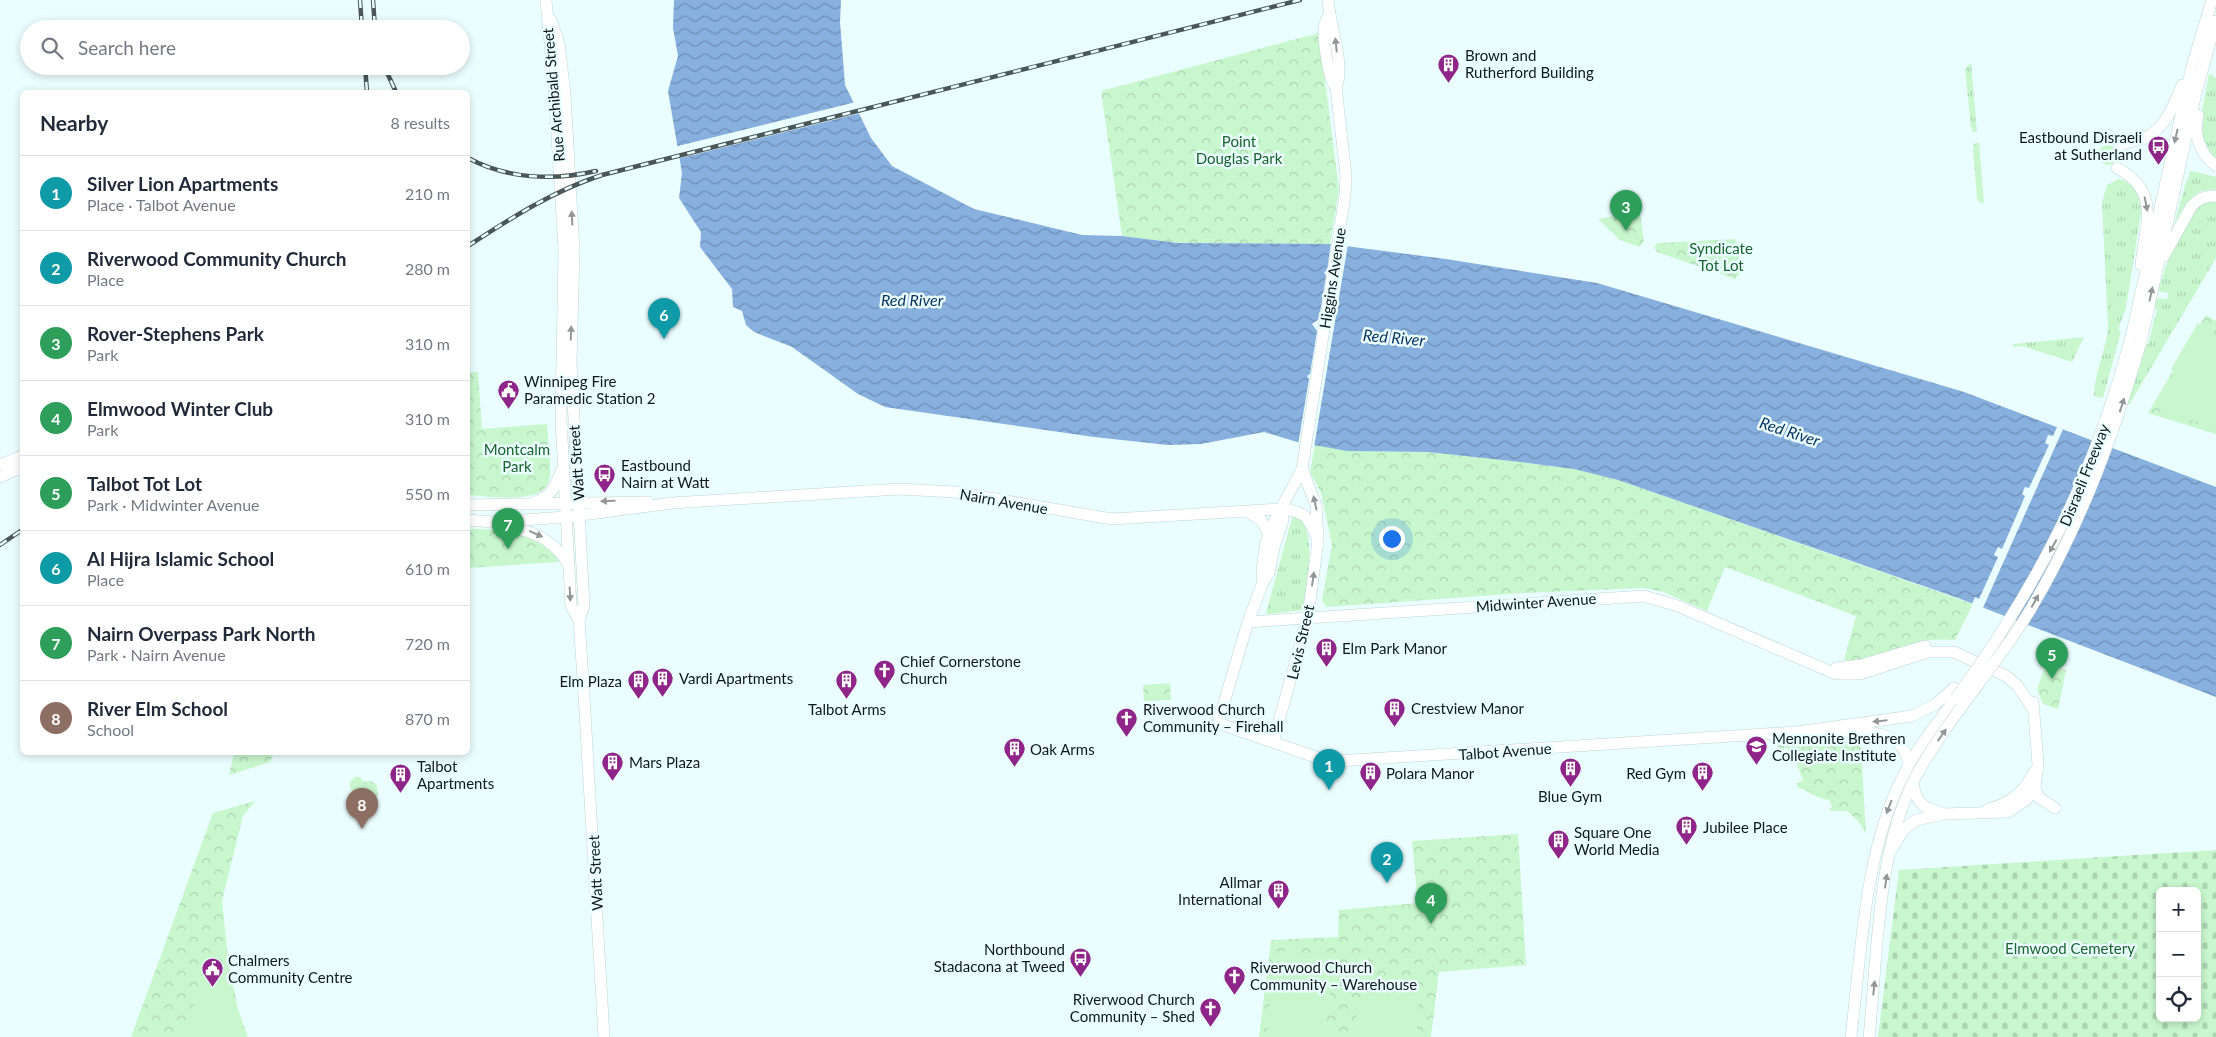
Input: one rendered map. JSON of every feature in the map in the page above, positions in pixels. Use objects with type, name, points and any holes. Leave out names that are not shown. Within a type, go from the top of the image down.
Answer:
[{"type":"main road","name":"Higgins Avenue","points":[[1302,469],[1346,196],[1346,176],[1336,87],[1339,76],[1334,24],[1329,15],[1328,0]]},
{"type":"main road","name":"Disraeli Freeway","points":[[1851,1037],[1870,873],[1880,832],[1909,763],[1955,693],[2002,634],[2061,531],[2094,456],[2136,339],[2137,311],[2201,54],[2212,0]]},
{"type":"main road","name":"Rue Archibald Street","points":[[546,1],[565,186]]},
{"type":"main road","name":"Disraeli Freeway","points":[[2201,54],[2216,21]]},
{"type":"main road","points":[[2201,54],[2192,90],[2196,133],[2204,153],[2216,166]]},
{"type":"main road","name":"Disraeli Freeway","points":[[1869,1037],[1882,910],[1890,852],[1898,819],[1914,779],[1933,748],[2032,608],[2071,535],[2104,460],[2157,268],[2192,90]]},
{"type":"main road","points":[[2120,145],[2143,139],[2156,131],[2172,110],[2192,90]]},
{"type":"main road","points":[[2118,168],[2134,178],[2140,185],[2148,210],[2137,311]]},
{"type":"main road","name":"Watt Street","points":[[565,186],[561,389],[563,464],[571,606],[579,620]]},
{"type":"main road","name":"Watt Street","points":[[565,186],[574,251],[571,373],[581,516],[584,605],[579,620],[604,1037]]},
{"type":"main road","points":[[2157,268],[2192,206],[2197,200],[2206,196],[2216,196]]},
{"type":"main road","points":[[3,469],[20,457]]},
{"type":"main road","points":[[524,506],[548,497],[557,484],[563,464]]},
{"type":"main road","points":[[3,469],[20,467]]},
{"type":"main road","points":[[1270,542],[1283,520],[1282,509],[1302,469]]},
{"type":"main road","name":"Levis Street","points":[[1273,742],[1308,617],[1318,540],[1316,505],[1302,469]]},
{"type":"main road","name":"Nairn Avenue","points":[[470,505],[524,506],[579,502],[672,503],[924,489],[1112,519],[1282,509],[1301,512],[1306,515],[1318,540]]},
{"type":"main road","name":"Nairn Avenue","points":[[470,520],[492,522],[581,516],[672,503]]},
{"type":"main road","points":[[1248,512],[1262,521],[1270,542],[1269,573],[1263,582],[1248,622]]},
{"type":"main road","points":[[492,522],[533,532],[544,538],[554,545],[569,565]]},
{"type":"main road","name":"Midwinter Avenue","points":[[1248,622],[1644,596],[1678,606],[1830,672],[1851,675],[1882,668],[1928,652],[1954,652],[2006,676],[2016,685],[2033,709],[2038,764],[2035,787]]},
{"type":"main road","name":"Talbot Avenue","points":[[1248,622],[1218,723],[1321,759],[1337,761],[1797,732]]},
{"type":"main road","points":[[1797,732],[1912,716],[1955,693]]},
{"type":"main road","points":[[1797,732],[1885,736],[1899,743],[1909,763]]},
{"type":"main road","points":[[1978,812],[2000,805],[2015,797],[2027,785],[2038,764]]},
{"type":"main road","points":[[1914,779],[1916,796],[1921,805],[1944,814]]},
{"type":"main road","points":[[2035,787],[2038,797],[2055,808]]},
{"type":"main road","points":[[1890,852],[1899,835],[1912,822],[1944,814],[2008,812],[2021,804],[2035,787]]},
{"type":"green space","name":"Point Douglas Park","points":[[1319,33],[1339,190],[1330,244],[1178,243],[1122,236],[1101,91]]},
{"type":"green space","points":[[1971,63],[1977,132],[1973,132],[1971,127],[1965,69]]},
{"type":"green space","points":[[2209,73],[2216,78],[2216,160],[2204,145],[2200,123]]},
{"type":"green space","points":[[1979,142],[1984,203],[1980,203],[1977,199],[1973,149],[1974,144]]},
{"type":"green space","points":[[2108,145],[2115,148],[2118,155],[2115,162],[2108,165],[2101,162],[2098,155],[2101,148]]},
{"type":"green space","points":[[2192,171],[2216,177],[2216,190],[2208,190],[2195,195],[2185,205],[2174,224],[2187,179],[2189,179],[2189,172]]},
{"type":"green space","points":[[2119,179],[2133,187],[2140,202],[2141,213],[2126,308],[2118,330],[2121,331],[2103,398],[2094,396],[2108,328],[2102,202],[2107,185]]},
{"type":"green space","points":[[2216,200],[2216,258],[2127,406],[2144,345],[2148,345],[2157,309],[2154,308],[2156,298],[2167,299],[2168,293],[2158,291],[2171,251],[2198,204]]},
{"type":"green space","points":[[1640,212],[1644,242],[1639,247],[1620,240],[1598,219]]},
{"type":"green space","name":"Syndicate Tot Lot","points":[[1735,239],[1738,244],[1741,272],[1735,279],[1657,252],[1654,247],[1658,243]]},
{"type":"green space","points":[[2206,315],[2216,321],[2216,434],[2148,413]]},
{"type":"green space","points":[[2198,323],[2216,335],[2216,429],[2163,409],[2161,402],[2174,372],[2171,369]]},
{"type":"green space","points":[[2084,337],[2072,362],[2022,346],[2013,347],[2013,344]]},
{"type":"green space","name":"Montcalm Park","points":[[470,372],[478,372],[482,429],[547,424],[550,475],[547,485],[540,492],[529,496],[503,498],[470,495]]},
{"type":"green space","points":[[1315,445],[1347,451],[1428,452],[1574,469],[1618,480],[1973,604],[1955,640],[1921,642],[1862,661],[1844,660],[1856,616],[1725,567],[1707,611],[1661,591],[1641,588],[1523,593],[1327,607],[1322,600],[1332,544],[1321,493],[1310,472]]},
{"type":"green space","points":[[1293,515],[1301,520],[1309,543],[1308,572],[1303,610],[1269,614],[1266,613]]},
{"type":"green space","points":[[470,529],[506,531],[531,538],[552,552],[559,562],[470,568]]},
{"type":"green space","points":[[2046,663],[2066,670],[2058,709],[2043,704],[2037,689]]},
{"type":"green space","points":[[1170,683],[1171,700],[1144,701],[1143,685]]},
{"type":"green space","points":[[1859,741],[1861,746],[1866,834],[1858,821],[1847,811],[1829,811],[1832,806],[1829,800],[1797,787],[1797,783],[1803,780],[1793,755],[1786,747],[1780,751],[1777,745]]},
{"type":"green space","points":[[233,755],[273,755],[270,762],[229,775]]},
{"type":"green space","points":[[355,777],[360,777],[364,782],[371,781],[377,785],[378,796],[374,799],[362,800],[350,788],[350,782]]},
{"type":"green space","points":[[255,801],[243,816],[222,901],[229,966],[238,1009],[248,1037],[131,1037],[213,813]]},
{"type":"green space","points":[[1518,834],[1526,965],[1439,972],[1431,1037],[1259,1037],[1271,940],[1338,937],[1339,910],[1418,903],[1412,841]]},
{"type":"green space","name":"Elmwood Cemetery","points":[[2216,850],[2216,1037],[1878,1037],[1899,870]]},
{"type":"green space","points":[[1278,950],[1335,958],[1324,1037],[1266,1037]]},
{"type":"green space","points":[[227,966],[236,1009],[246,1037],[183,1037],[207,968]]},
{"type":"green space","points":[[1384,983],[1404,983],[1418,987],[1417,1037],[1354,1037],[1360,1005]]},
{"type":"water","name":"Red River","points":[[674,0],[841,0],[840,22],[845,85],[871,138],[892,166],[974,209],[1082,235],[1122,236],[1178,243],[1330,244],[1446,259],[1597,283],[1964,392],[2216,487],[2216,697],[1958,598],[1618,480],[1574,469],[1428,452],[1347,451],[1297,442],[1264,432],[1201,444],[1168,445],[1094,437],[885,407],[858,394],[792,347],[754,332],[746,325],[742,311],[733,307],[732,289],[700,247],[701,232],[679,198],[682,173],[668,91],[678,56],[673,28]]},
{"type":"pier","points":[[856,102],[861,113],[677,159],[674,147]]},
{"type":"pier","points":[[1331,242],[1348,244],[1314,447],[1298,445],[1309,379],[1307,376],[1310,374],[1317,331],[1312,324],[1319,319],[1326,276],[1324,272],[1327,271]]},
{"type":"pier","points":[[2058,425],[2064,427],[1982,610],[1971,606],[1975,597],[1979,599],[1998,557],[1994,555],[1998,547],[2002,549],[2025,496],[2022,494],[2025,487],[2029,488],[2049,445],[2045,443],[2048,435],[2053,436]]},
{"type":"railway","points":[[360,0],[361,20]]},
{"type":"railway","points":[[373,0],[374,20]]},
{"type":"railway","points":[[470,245],[516,215],[549,197],[602,175],[1300,0]]},
{"type":"railway","points":[[366,75],[367,90]]},
{"type":"railway","points":[[388,75],[395,90]]},
{"type":"railway","points":[[470,159],[498,170],[530,176],[563,176],[596,171]]},
{"type":"railway","points":[[0,545],[20,531]]},
{"type":"place","name":"Brown and Rutherford Building","points":[[1449,83]]},
{"type":"place","name":"Eastbound Disraeli at Sutherland","points":[[2158,165]]},
{"type":"place","name":"Rover-Stephens Park","points":[[1626,231]]},
{"type":"place","name":"Al Hijra Islamic School","points":[[664,339]]},
{"type":"place","name":"Winnipeg Fire Paramedic Station 2","points":[[508,409]]},
{"type":"place","name":"Eastbound Nairn at Watt","points":[[605,493]]},
{"type":"place","name":"Nairn Overpass Park North","points":[[508,549]]},
{"type":"place","name":"Elm Park Manor","points":[[1326,667]]},
{"type":"place","name":"Talbot Tot Lot","points":[[2052,679]]},
{"type":"place","name":"Chief Cornerstone Church","points":[[884,689]]},
{"type":"place","name":"Vardi Apartments","points":[[663,697]]},
{"type":"place","name":"Elm Plaza","points":[[638,700]]},
{"type":"place","name":"Talbot Arms","points":[[847,700]]},
{"type":"place","name":"Crestview Manor","points":[[1395,727]]},
{"type":"place","name":"Riverwood Church Community – Firehall","points":[[1127,737]]},
{"type":"place","name":"Mennonite Brethren Collegiate Institute","points":[[1756,766]]},
{"type":"place","name":"Oak Arms","points":[[1014,768]]},
{"type":"place","name":"Mars Plaza","points":[[613,781]]},
{"type":"place","name":"Blue Gym","points":[[1570,787]]},
{"type":"place","name":"Silver Lion Apartments","points":[[1329,790]]},
{"type":"place","name":"Polara Manor","points":[[1370,792]]},
{"type":"place","name":"Red Gym","points":[[1702,792]]},
{"type":"place","name":"Talbot Apartments","points":[[401,794]]},
{"type":"place","name":"River Elm School","points":[[362,829]]},
{"type":"place","name":"Jubilee Place","points":[[1687,846]]},
{"type":"place","name":"Square One World Media","points":[[1558,860]]},
{"type":"place","name":"Riverwood Community Church","points":[[1387,883]]},
{"type":"place","name":"Allmar International","points":[[1278,910]]},
{"type":"place","name":"Elmwood Winter Club","points":[[1431,924]]},
{"type":"place","name":"Northbound Stadacona at Tweed","points":[[1081,977]]},
{"type":"place","name":"Chalmers Community Centre","points":[[212,988]]},
{"type":"place","name":"Riverwood Church Community – Warehouse","points":[[1234,995]]},
{"type":"place","name":"Riverwood Church Community – Shed","points":[[1211,1027]]}]
